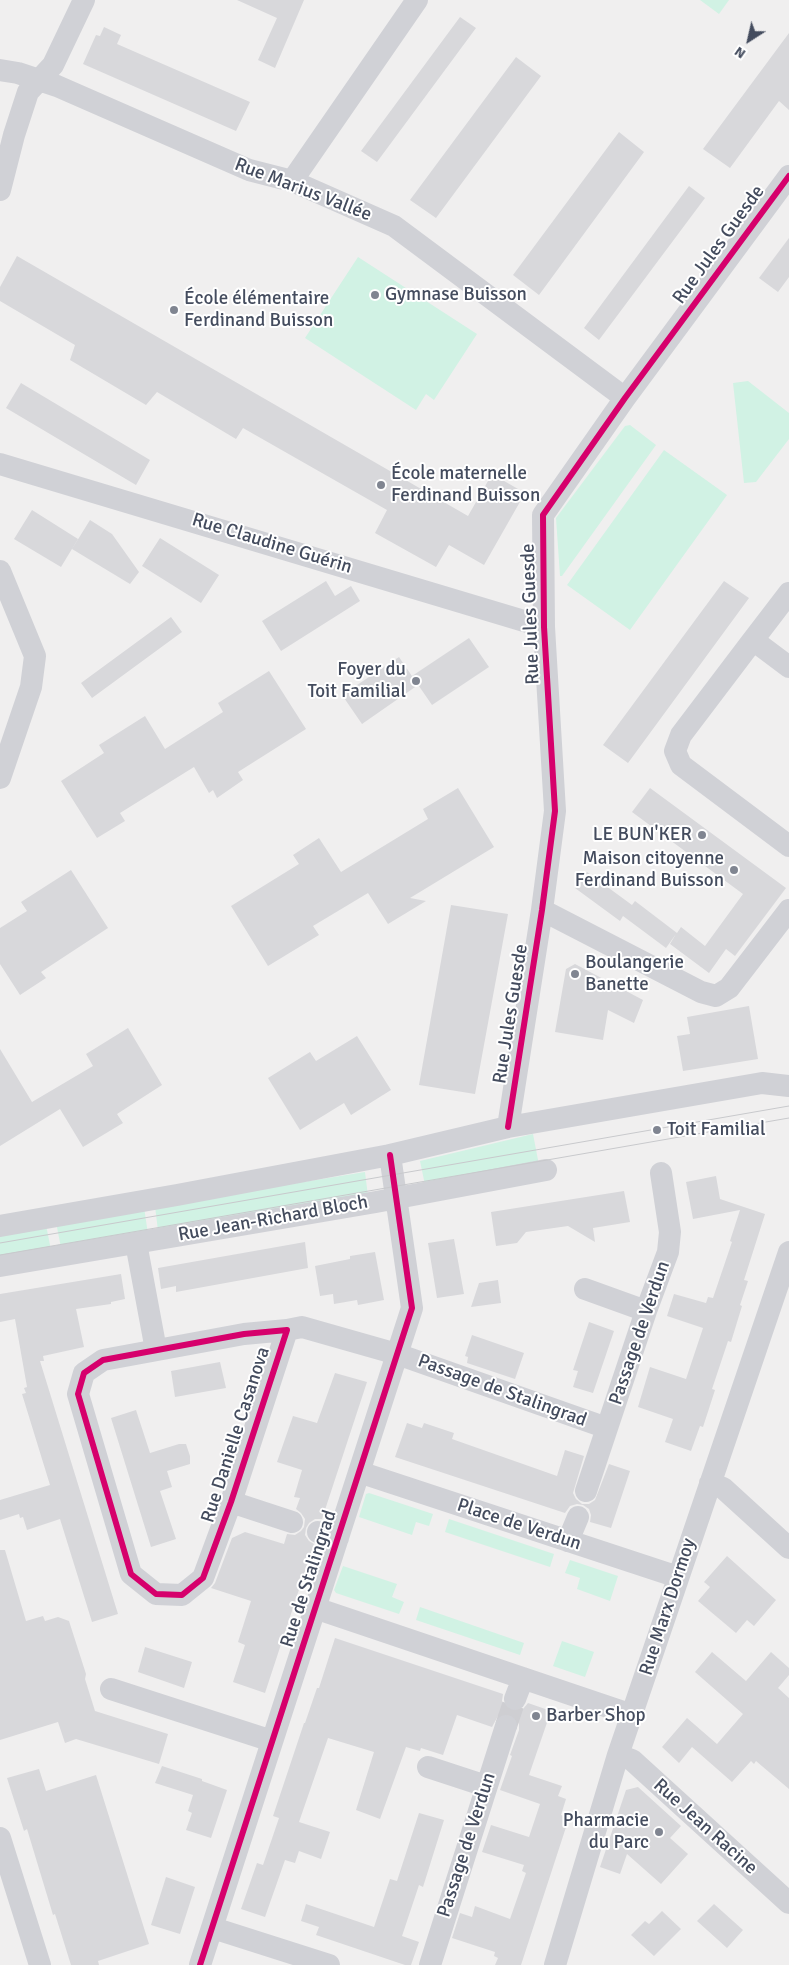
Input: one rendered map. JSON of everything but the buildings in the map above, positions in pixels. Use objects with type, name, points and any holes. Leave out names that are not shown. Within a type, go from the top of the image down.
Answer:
[{"type":"street","points":[[0,190],[14,134],[28,92],[53,65],[84,0]]},
{"type":"street","points":[[292,181],[410,2]]},
{"type":"street","name":"Rue Marius Vallée","points":[[0,70],[57,86],[249,170],[292,181],[394,226],[625,398]]},
{"type":"street","name":"Rue Jules Guesde","points":[[508,1127],[556,811],[544,627],[543,515],[625,398],[789,176]]},
{"type":"street","name":"Rue Claudine Guérin","points":[[0,464],[544,627]]},
{"type":"street","points":[[0,571],[36,656],[31,687],[0,778]]},
{"type":"street","points":[[789,593],[681,735],[675,751],[680,765],[789,846]]},
{"type":"street","points":[[753,640],[789,667]]},
{"type":"street","points":[[542,910],[701,992],[716,996],[729,988],[789,910]]},
{"type":"street","points":[[0,1226],[390,1155],[508,1127],[762,1083],[789,1086]]},
{"type":"street","name":"Rue de Stalingrad","points":[[200,1965],[315,1608],[328,1535],[359,1472],[412,1308],[390,1155]]},
{"type":"street","name":"Rue Jean-Richard Bloch","points":[[0,1266],[396,1198],[546,1170]]},
{"type":"street","name":"Passage de Verdun","points":[[586,1491],[646,1311],[668,1252],[670,1232],[661,1173]]},
{"type":"street","points":[[136,1242],[156,1350]]},
{"type":"street","name":"Rue Marx Dormoy","points":[[555,1965],[618,1755],[789,1252]]},
{"type":"street","points":[[585,1289],[646,1311]]},
{"type":"street","name":"Rue Danielle Casanova","points":[[287,1330],[231,1502],[203,1578],[182,1595],[156,1594],[131,1574],[78,1394],[84,1373],[103,1360],[244,1334],[302,1327],[398,1354]]},
{"type":"street","name":"Passage de Stalingrad","points":[[398,1354],[607,1428]]},
{"type":"street","name":"Place de Verdun","points":[[359,1472],[678,1577]]},
{"type":"street","points":[[710,1483],[723,1488],[789,1548]]},
{"type":"street","name":"Rue Danielle Casanova","points":[[231,1502],[292,1522]]},
{"type":"street","points":[[568,1541],[578,1517]]},
{"type":"street","points":[[315,1608],[519,1688],[632,1715]]},
{"type":"street","points":[[111,1689],[272,1741]]},
{"type":"street","name":"Passage de Verdun","points":[[430,1965],[506,1726]]},
{"type":"street","name":"Rue Jean Racine","points":[[618,1755],[632,1760],[789,1903]]},
{"type":"street","points":[[428,1767],[486,1786]]},
{"type":"street","points":[[0,1838],[40,1965]]},
{"type":"street","points":[[213,1928],[329,1965]]},
{"type":"green space","points":[[700,0],[729,0],[719,14]]},
{"type":"green space","name":"Gymnase Buisson","points":[[358,257],[477,334],[434,400],[426,394],[416,410],[305,338]]},
{"type":"green space","points":[[748,381],[789,413],[789,439],[756,482],[744,483],[733,383]]},
{"type":"green space","points":[[630,425],[656,445],[562,576],[560,576],[556,518],[625,426]]},
{"type":"green space","points":[[664,450],[727,495],[630,630],[567,585]]},
{"type":"green space","points":[[533,1134],[539,1165],[425,1185],[420,1161]]},
{"type":"green space","points":[[365,1172],[368,1196],[158,1231],[155,1206]]},
{"type":"green space","points":[[144,1207],[148,1234],[61,1248],[56,1222]]},
{"type":"green space","points":[[46,1225],[51,1250],[0,1259],[0,1233]]},
{"type":"green space","points":[[369,1493],[433,1514],[429,1526],[416,1522],[412,1535],[359,1517],[366,1494]]},
{"type":"green space","points":[[449,1519],[554,1554],[550,1567],[445,1532]]},
{"type":"green space","points":[[570,1560],[618,1576],[610,1601],[577,1589],[580,1578],[565,1573]]},
{"type":"green space","points":[[343,1566],[397,1584],[392,1597],[404,1602],[399,1614],[336,1593],[334,1590]]},
{"type":"green space","points":[[420,1607],[524,1643],[520,1655],[416,1620]]},
{"type":"green space","points":[[562,1641],[594,1652],[585,1677],[553,1666]]},
{"type":"tunnel","points":[[506,1726],[515,1699]]},
{"type":"tram line","points":[[0,1243],[789,1106]]},
{"type":"tram line","points":[[0,1255],[789,1118]]},
{"type":"cycle path","points":[[508,1127],[542,910],[555,811],[544,627],[543,515],[625,398],[789,176]]},
{"type":"cycle path","points":[[200,1965],[412,1308],[390,1155]]},
{"type":"cycle path","points":[[287,1330],[231,1502],[203,1578],[182,1595],[156,1594],[131,1574],[78,1394],[84,1373],[103,1360],[244,1334],[287,1330]]},
{"type":"place","name":"Gymnase Buisson","points":[[375,295]]},
{"type":"place","name":"École élémentaire Ferdinand Buisson","points":[[174,310]]},
{"type":"place","name":"École maternelle Ferdinand Buisson","points":[[381,485]]},
{"type":"place","name":"Foyer du Toit Familial","points":[[416,681]]},
{"type":"place","name":"LE BUN'KER","points":[[702,835]]},
{"type":"place","name":"Maison citoyenne Ferdinand Buisson","points":[[734,870]]},
{"type":"place","name":"Boulangerie Banette","points":[[575,974]]},
{"type":"place","name":"Toit Familial","points":[[657,1130]]},
{"type":"place","name":"Barber Shop","points":[[536,1716]]},
{"type":"place","name":"Pharmacie du Parc","points":[[659,1832]]}]
